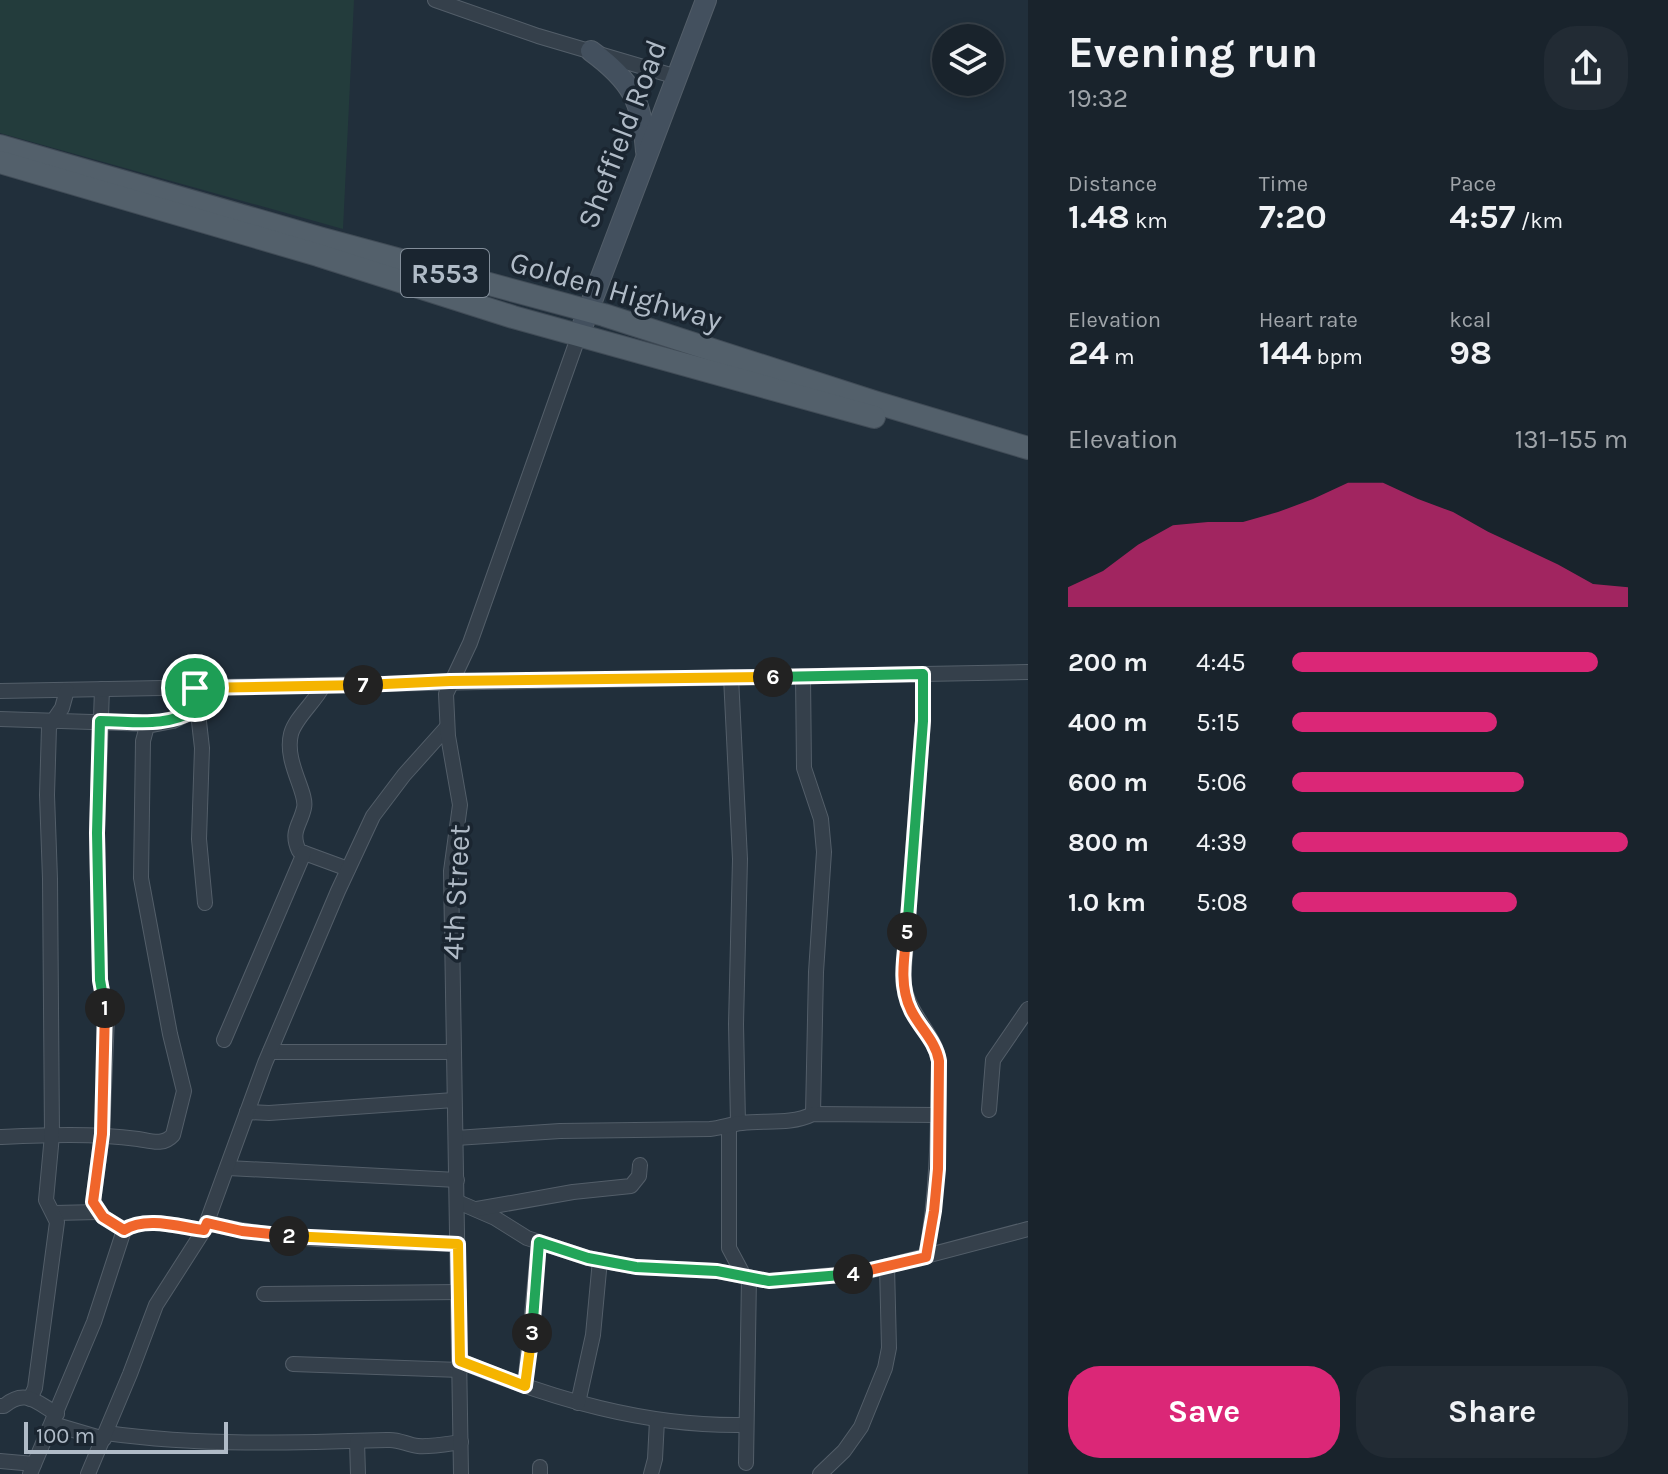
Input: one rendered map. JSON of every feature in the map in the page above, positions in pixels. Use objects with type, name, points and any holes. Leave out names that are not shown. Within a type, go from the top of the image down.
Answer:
[{"type":"main road","name":"Golden Highway","points":[[0,146],[587,311],[1028,448]]},
{"type":"main road","name":"Golden Highway","points":[[0,162],[579,335],[867,414],[1028,463]]},
{"type":"street","points":[[435,0],[538,36],[677,77]]},
{"type":"street","name":"Sheffield Road","points":[[579,335],[706,0]]},
{"type":"street","points":[[591,51],[621,75],[638,101],[646,155]]},
{"type":"street","name":"4th Street","points":[[461,1474],[451,871],[460,805],[447,727],[446,694],[470,643],[579,335]]},
{"type":"street","points":[[0,691],[1028,672]]},
{"type":"street","points":[[923,674],[921,753],[903,981],[911,1010],[938,1053],[934,1211],[926,1257]]},
{"type":"street","points":[[803,676],[804,768],[824,831],[813,1114]]},
{"type":"street","points":[[731,677],[740,859],[729,1248],[747,1276],[746,1463]]},
{"type":"street","points":[[323,686],[291,736],[292,764],[304,808],[295,836],[297,846],[304,853],[348,869]]},
{"type":"street","points":[[195,688],[202,748],[199,839],[205,903]]},
{"type":"street","points":[[102,689],[97,833],[98,920],[100,980],[107,1018],[102,1134],[93,1202],[98,1212],[124,1230]]},
{"type":"street","points":[[30,1399],[35,1388],[57,1222],[46,1200],[52,1135],[47,795],[49,727],[62,708],[67,690]]},
{"type":"street","points":[[0,719],[152,724],[173,721],[197,709]]},
{"type":"street","points":[[0,1137],[102,1134],[157,1142],[169,1140],[173,1135],[184,1091],[170,1034],[141,878],[143,741],[145,729],[152,724]]},
{"type":"street","points":[[88,1474],[156,1305],[206,1226],[270,1052],[373,816],[447,727]]},
{"type":"street","points":[[224,1040],[304,853]]},
{"type":"street","points":[[989,1110],[993,1060],[1028,1009]]},
{"type":"street","points":[[270,1052],[453,1052]]},
{"type":"street","points":[[247,1112],[454,1100]]},
{"type":"street","points":[[456,1138],[560,1131],[710,1129],[801,1119],[813,1114],[937,1115]]},
{"type":"street","points":[[475,1210],[573,1192],[631,1186],[639,1176],[640,1165]]},
{"type":"street","points":[[228,1168],[457,1180]]},
{"type":"street","points":[[458,1202],[539,1242],[600,1260],[636,1267],[717,1271],[769,1281],[865,1272],[1028,1229]]},
{"type":"street","points":[[54,1213],[98,1212]]},
{"type":"street","points":[[0,1461],[32,1469],[94,1322],[124,1230],[137,1224],[206,1226],[309,1238],[458,1244]]},
{"type":"street","points":[[525,1386],[539,1242]]},
{"type":"street","points":[[578,1403],[593,1335],[600,1260]]},
{"type":"street","points":[[820,1474],[844,1451],[861,1427],[885,1368],[890,1319],[887,1266]]},
{"type":"street","points":[[264,1294],[459,1292]]},
{"type":"street","points":[[293,1364],[460,1366],[578,1403],[657,1420],[746,1425]]},
{"type":"street","points":[[0,1406],[15,1397],[30,1399],[55,1419],[105,1436],[163,1441],[280,1444],[394,1439],[419,1446],[461,1442]]},
{"type":"street","points":[[651,1474],[657,1420]]},
{"type":"street","points":[[357,1441],[358,1474]]},
{"type":"green space","points":[[0,0],[354,0],[343,229],[0,133]]},
{"type":"route","points":[[923,674],[923,721],[903,981],[911,1010],[938,1053],[939,1061],[938,1169],[926,1257],[865,1272],[769,1281],[717,1271],[636,1267],[588,1258],[539,1242],[525,1386],[460,1361],[458,1244],[309,1238],[242,1231],[207,1223],[204,1230],[137,1224],[124,1230],[103,1217],[93,1202],[102,1134],[107,1018],[100,980],[97,833],[100,721],[152,724],[173,721],[197,709],[195,688],[923,674]]}]
